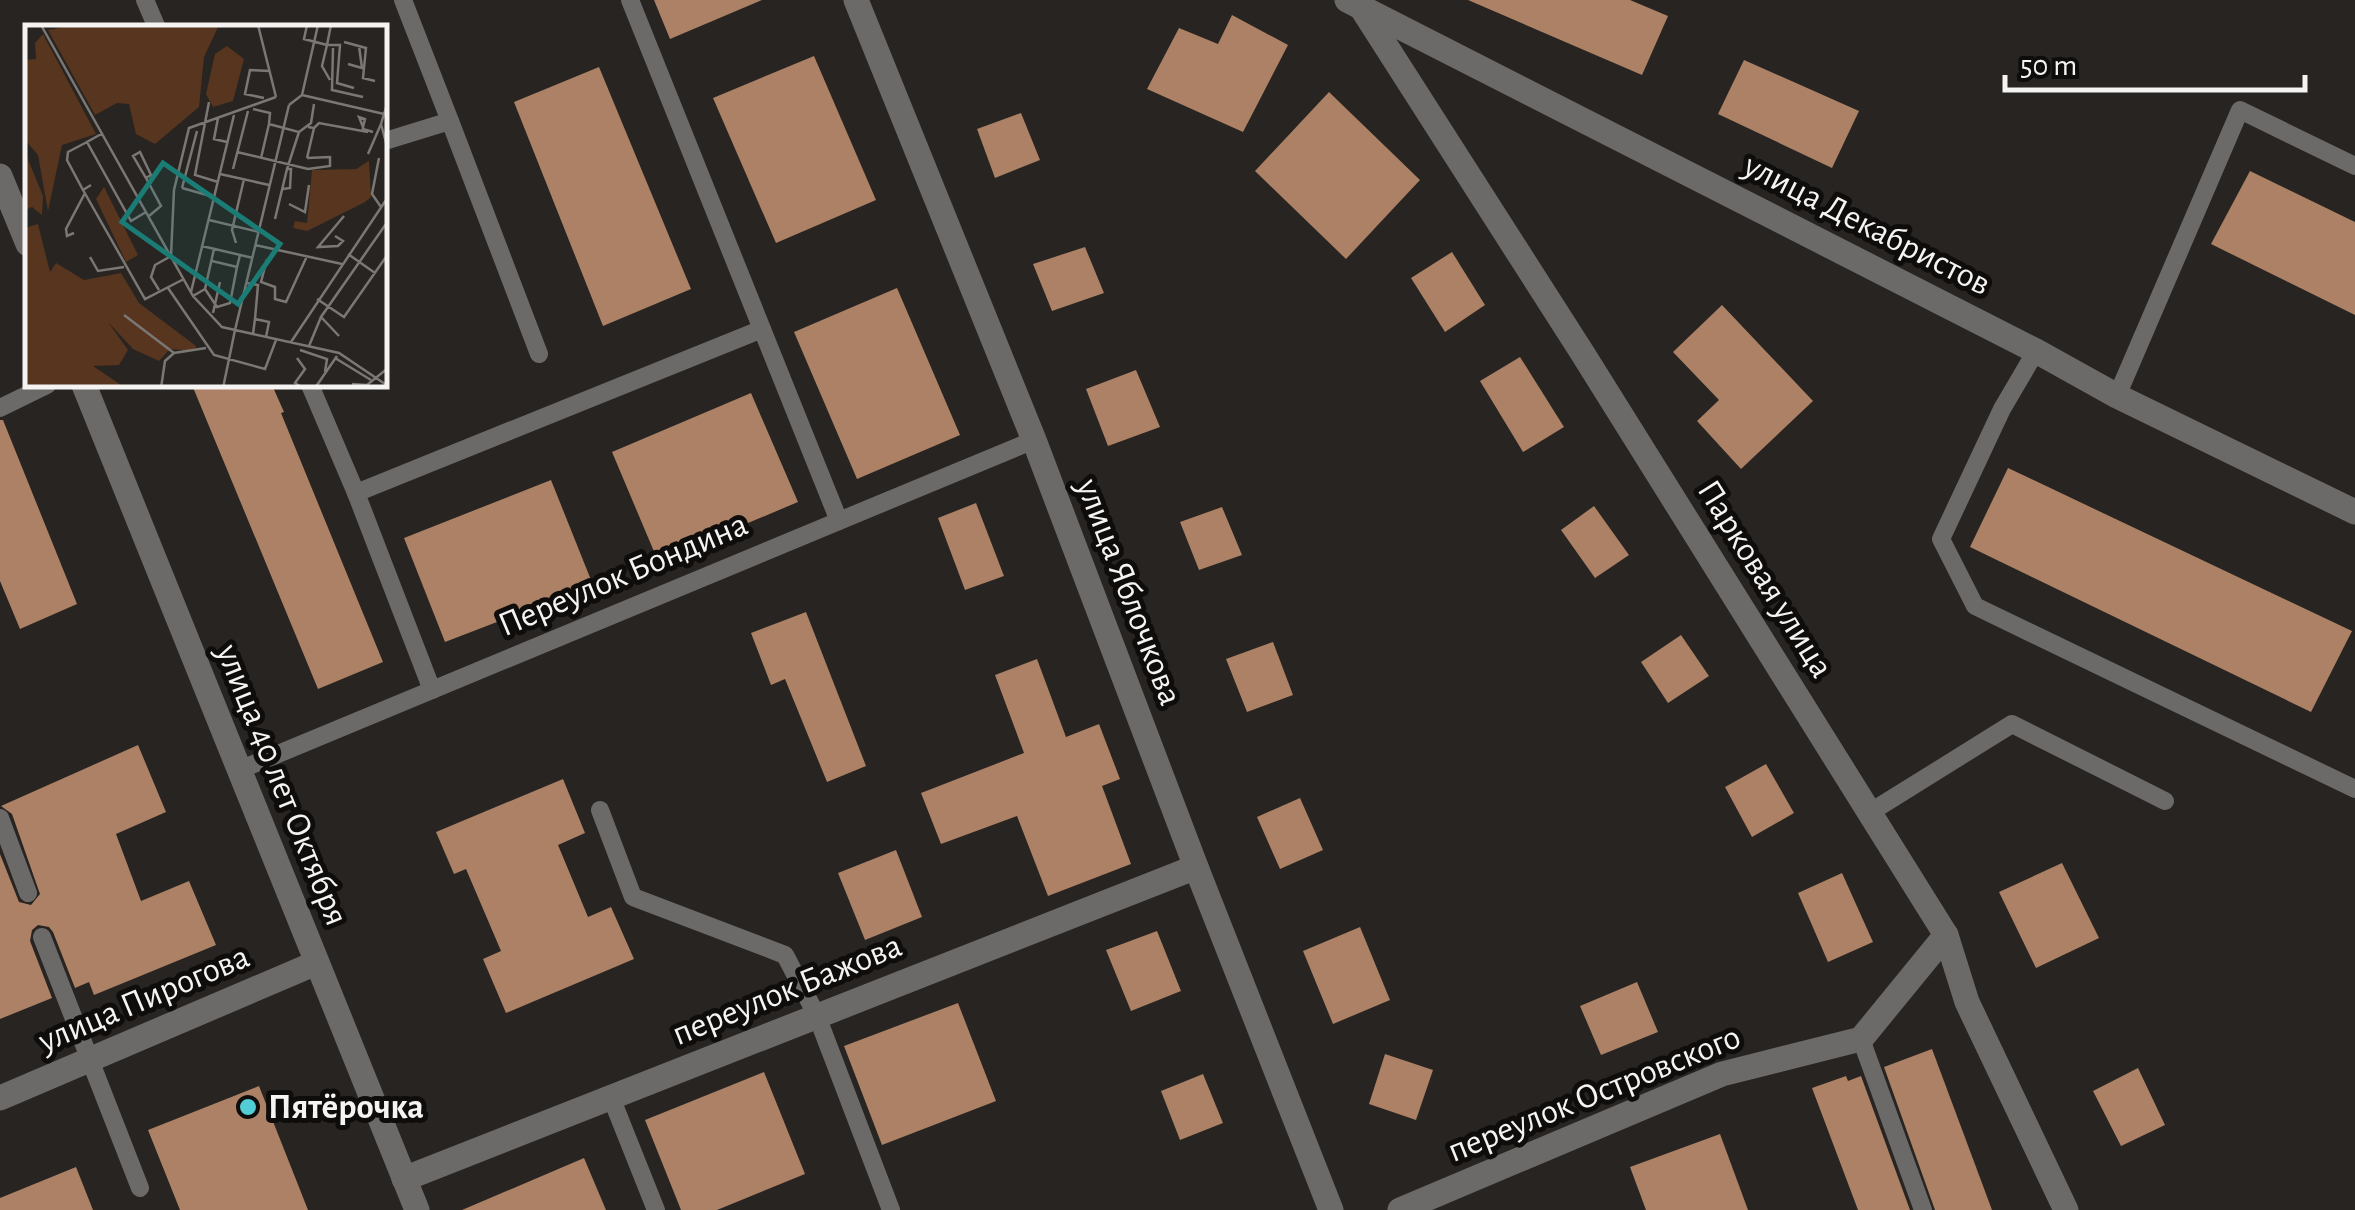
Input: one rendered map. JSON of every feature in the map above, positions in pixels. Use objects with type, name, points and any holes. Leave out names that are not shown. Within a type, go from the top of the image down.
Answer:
[{"type":"street","name":"улица Яблочкова","points":[[856,0],[1034,440],[1331,1210]]},
{"type":"street","name":"улица Декабристов","points":[[1358,2],[2117,396],[2355,512]]},
{"type":"street","name":"Парковая улица","points":[[1358,2],[1946,936],[1967,1002],[2066,1210]]},
{"type":"street","points":[[0,176],[25,237]]},
{"type":"street","name":"улица 40 лет Октября","points":[[85,388],[416,1210]]},
{"type":"street","name":"переулок Бажова","points":[[404,1179],[1196,866]]},
{"type":"street","points":[[1861,1039],[1946,936]]},
{"type":"street","name":"улица Пирогова","points":[[0,1098],[316,963]]},
{"type":"street","name":"переулок Островского","points":[[1400,1210],[1722,1074],[1861,1039]]},
{"type":"lane","points":[[145,0],[156,25]]},
{"type":"lane","points":[[403,0],[539,354]]},
{"type":"lane","points":[[630,0],[839,521]]},
{"type":"lane","points":[[2117,396],[2240,110],[2355,166]]},
{"type":"lane","points":[[388,139],[450,121]]},
{"type":"lane","points":[[356,493],[762,329]]},
{"type":"lane","points":[[2036,351],[2002,409],[1941,538],[1974,606],[2355,789]]},
{"type":"lane","points":[[0,408],[41,388]]},
{"type":"lane","points":[[311,388],[432,690]]},
{"type":"lane","name":"Переулок Бондина","points":[[237,771],[1034,440]]},
{"type":"lane","points":[[1870,812],[2012,724],[2165,801]]},
{"type":"lane","points":[[600,810],[634,897],[785,954],[817,1016],[892,1210]]},
{"type":"lane","points":[[0,818],[28,894]]},
{"type":"lane","points":[[42,937],[140,1188]]},
{"type":"lane","points":[[1861,1039],[1923,1210]]},
{"type":"lane","points":[[611,1097],[656,1210]]},
{"type":"building","points":[[654,0],[762,0],[670,39]]},
{"type":"building","points":[[1468,0],[1630,0],[1668,16],[1642,75]]},
{"type":"building","points":[[1232,15],[1288,45],[1243,132],[1147,89],[1179,28],[1218,44]]},
{"type":"building","points":[[814,56],[876,200],[776,243],[713,98]]},
{"type":"building","points":[[1744,60],[1859,111],[1832,168],[1718,114]]},
{"type":"building","points":[[599,67],[691,289],[603,326],[514,102]]},
{"type":"building","points":[[1329,92],[1420,180],[1346,259],[1255,171]]},
{"type":"building","points":[[1021,113],[1040,160],[995,178],[977,129]]},
{"type":"building","points":[[2250,171],[2355,222],[2355,315],[2211,244]]},
{"type":"building","points":[[1085,247],[1104,293],[1052,311],[1033,264]]},
{"type":"building","points":[[1452,252],[1485,305],[1445,332],[1411,278]]},
{"type":"building","points":[[897,288],[960,435],[857,479],[794,332]]},
{"type":"building","points":[[1722,305],[1813,401],[1741,469],[1697,421],[1719,400],[1673,352]]},
{"type":"building","points":[[1520,357],[1564,427],[1523,452],[1480,381]]},
{"type":"building","points":[[1136,370],[1160,427],[1108,446],[1086,389]]},
{"type":"building","points":[[193,388],[273,388],[284,412],[281,413],[383,662],[318,689]]},
{"type":"building","points":[[751,393],[798,502],[658,561],[612,452]]},
{"type":"building","points":[[0,420],[77,604],[20,629],[0,581]]},
{"type":"building","points":[[2008,468],[2352,631],[2311,712],[1970,547]]},
{"type":"building","points":[[551,480],[593,585],[445,642],[404,538]]},
{"type":"building","points":[[976,503],[1004,576],[965,590],[938,518]]},
{"type":"building","points":[[1594,506],[1629,555],[1595,578],[1561,530]]},
{"type":"building","points":[[1222,507],[1242,555],[1199,570],[1180,522]]},
{"type":"building","points":[[806,612],[866,766],[827,782],[785,679],[771,685],[751,633]]},
{"type":"building","points":[[1681,635],[1709,676],[1668,703],[1641,662]]},
{"type":"building","points":[[1273,642],[1293,695],[1247,712],[1226,659]]},
{"type":"building","points":[[1037,659],[1066,737],[1099,724],[1120,779],[1102,786],[1131,864],[1048,896],[1017,816],[941,844],[921,793],[1024,753],[995,675]]},
{"type":"building","points":[[138,745],[166,812],[116,834],[141,901],[189,881],[216,945],[94,995],[89,982],[75,988],[53,932],[38,925],[32,930],[30,941],[52,998],[0,1019],[0,854],[19,902],[31,905],[40,894],[12,814],[1,806]]},
{"type":"building","points":[[1766,764],[1794,813],[1752,837],[1725,787]]},
{"type":"building","points":[[563,779],[585,833],[558,845],[588,917],[611,907],[634,959],[506,1013],[483,959],[501,951],[466,869],[454,874],[436,832]]},
{"type":"building","points":[[1300,798],[1323,850],[1280,869],[1257,817]]},
{"type":"building","points":[[896,850],[922,917],[865,940],[838,873]]},
{"type":"building","points":[[2062,863],[2099,938],[2036,968],[1999,892]]},
{"type":"building","points":[[1842,873],[1873,942],[1828,962],[1798,893]]},
{"type":"building","points":[[1360,927],[1390,1000],[1333,1024],[1303,951]]},
{"type":"building","points":[[1157,931],[1181,991],[1131,1011],[1106,950]]},
{"type":"building","points":[[1637,982],[1658,1032],[1601,1055],[1580,1006]]},
{"type":"building","points":[[958,1003],[996,1101],[882,1145],[844,1046]]},
{"type":"building","points":[[1932,1049],[1992,1210],[1935,1210],[1884,1067]]},
{"type":"building","points":[[1385,1054],[1433,1070],[1416,1120],[1369,1104]]},
{"type":"building","points":[[2138,1068],[2165,1125],[2121,1146],[2093,1091]]},
{"type":"building","points":[[764,1072],[805,1174],[717,1210],[681,1210],[645,1120]]},
{"type":"building","points":[[1203,1074],[1223,1123],[1180,1140],[1161,1091]]},
{"type":"building","points":[[1846,1076],[1848,1081],[1861,1076],[1910,1210],[1858,1210],[1812,1088]]},
{"type":"building","points":[[259,1086],[308,1210],[180,1210],[148,1130]]},
{"type":"building","points":[[1720,1134],[1748,1210],[1646,1210],[1630,1167]]},
{"type":"building","points":[[584,1158],[606,1210],[462,1210]]},
{"type":"building","points":[[76,1167],[93,1210],[0,1210],[0,1198]]},
{"type":"place","name":"Пятёрочка","points":[[248,1107]]}]
